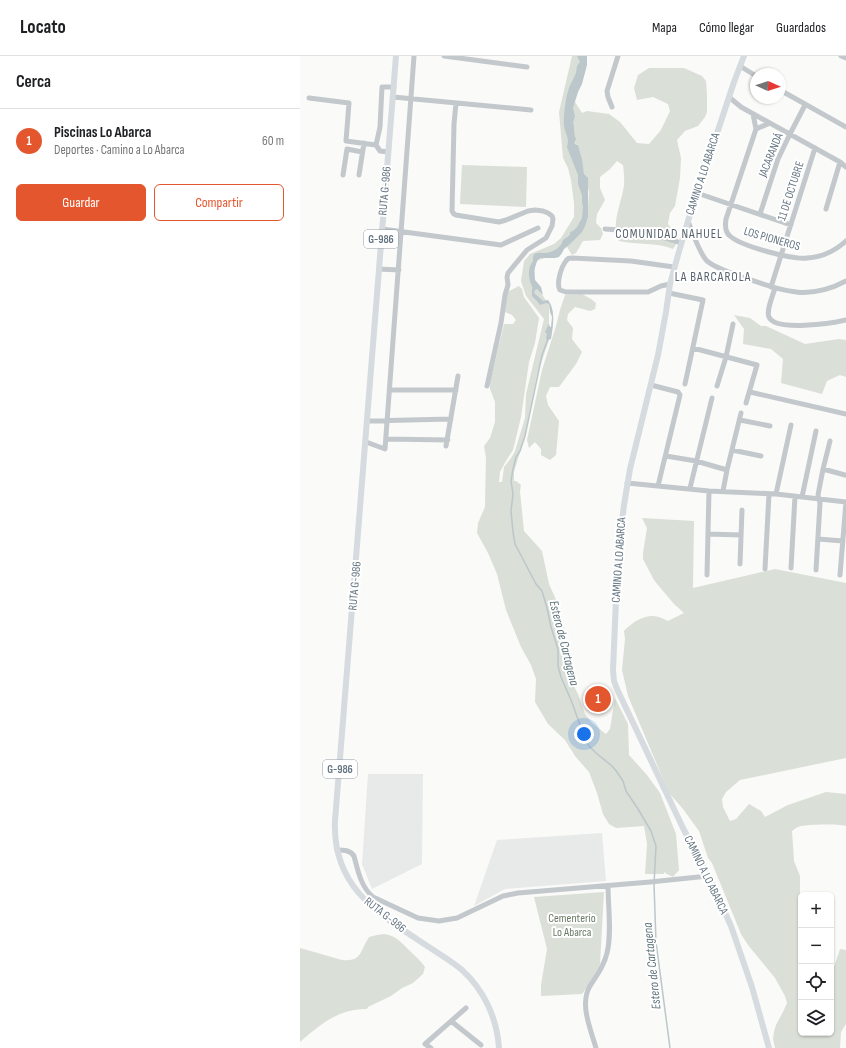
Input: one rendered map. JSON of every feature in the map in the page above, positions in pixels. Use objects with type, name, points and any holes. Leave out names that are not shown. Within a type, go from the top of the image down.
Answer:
[{"type":"main road","name":"RUTA G-986","points":[[396,56],[335,834],[341,865],[356,891],[366,902],[395,924],[457,966],[475,984],[492,1013],[499,1048]]},
{"type":"main road","name":"CAMINO A LO ABARCA","points":[[744,56],[697,193],[674,267],[651,385],[634,448],[627,483],[618,553],[613,665],[614,681],[617,689],[728,920],[746,966],[769,1048]]},
{"type":"street","points":[[366,442],[385,449],[414,56]]},
{"type":"street","points":[[444,56],[527,67]]},
{"type":"street","points":[[612,107],[607,91],[618,56]]},
{"type":"street","points":[[841,56],[846,58]]},
{"type":"street","points":[[740,66],[750,72]]},
{"type":"street","points":[[388,152],[380,151],[376,145],[380,127],[382,87],[394,86]]},
{"type":"street","points":[[786,94],[846,127]]},
{"type":"street","points":[[393,97],[531,110]]},
{"type":"street","points":[[729,97],[741,107],[840,162],[846,167]]},
{"type":"street","points":[[309,98],[349,103],[346,141],[376,145]]},
{"type":"street","points":[[456,103],[454,124],[453,212],[456,215],[499,222],[528,211],[539,210],[548,213],[553,219],[553,223],[546,238],[527,250],[508,273],[508,285],[487,386]]},
{"type":"street","name":"JACARANDÁ","points":[[760,214],[778,159],[805,105]]},
{"type":"street","name":"LOS PIONEROS","points":[[753,114],[756,129],[725,222],[728,234],[743,243],[797,258],[814,257],[830,252],[846,241]]},
{"type":"street","points":[[756,129],[770,123]]},
{"type":"street","points":[[359,175],[364,143]]},
{"type":"street","name":"11 DE OCTUBRE","points":[[815,148],[773,287],[768,312],[769,319],[772,322],[801,326],[846,320]]},
{"type":"street","points":[[343,175],[347,149],[362,152]]},
{"type":"street","points":[[826,209],[840,162]]},
{"type":"street","points":[[697,193],[791,225]]},
{"type":"street","points":[[688,221],[702,252],[709,262],[734,274],[773,287],[794,292],[824,290],[846,281]]},
{"type":"street","points":[[382,228],[502,245],[538,228]]},
{"type":"street","points":[[605,229],[644,233],[681,243]]},
{"type":"street","points":[[670,284],[648,292],[566,292],[560,290],[558,287],[560,274],[565,261],[572,258],[632,261],[674,267]]},
{"type":"street","points":[[379,269],[399,270]]},
{"type":"street","points":[[669,293],[703,300],[685,384]]},
{"type":"street","points":[[717,386],[726,357],[732,324]]},
{"type":"street","points":[[693,348],[757,365],[746,403]]},
{"type":"street","points":[[446,446],[458,376]]},
{"type":"street","points":[[651,385],[678,392],[680,395],[658,486]]},
{"type":"street","points":[[390,390],[456,390]]},
{"type":"street","points":[[750,392],[846,414]]},
{"type":"street","points":[[690,488],[712,398]]},
{"type":"street","points":[[723,491],[741,413]]},
{"type":"street","points":[[367,421],[451,419]]},
{"type":"street","points":[[740,420],[770,426]]},
{"type":"street","points":[[776,494],[790,425]]},
{"type":"street","points":[[802,497],[816,431]]},
{"type":"street","points":[[386,439],[448,440]]},
{"type":"street","points":[[816,570],[820,503],[818,495],[830,441]]},
{"type":"street","points":[[732,450],[761,456]]},
{"type":"street","points":[[666,456],[696,460],[727,470]]},
{"type":"street","points":[[823,469],[845,475]]},
{"type":"street","points":[[627,483],[776,494],[846,502],[840,575]]},
{"type":"street","points":[[707,575],[709,490]]},
{"type":"street","points":[[765,569],[770,494]]},
{"type":"street","points":[[791,568],[795,496]]},
{"type":"street","points":[[740,564],[742,510]]},
{"type":"street","points":[[708,534],[741,535]]},
{"type":"street","points":[[818,539],[843,541]]},
{"type":"street","points":[[337,850],[346,850],[353,854],[363,884],[367,892],[373,897],[418,918],[445,921],[457,918],[497,898],[510,894],[708,876]]},
{"type":"street","points":[[596,1048],[586,1002],[588,990],[602,968],[608,950],[608,886]]},
{"type":"street","points":[[431,1048],[425,1044],[466,1008]]},
{"type":"street","points":[[451,1021],[481,1045]]},
{"type":"shaded area","points":[[577,56],[587,56],[587,65],[582,84],[573,108],[575,117],[573,122],[576,139],[574,143],[578,145],[584,174],[588,178],[588,217],[582,232],[564,249],[559,257],[540,258],[537,261],[534,271],[535,280],[541,287],[543,295],[537,289],[534,293],[543,301],[548,300],[551,304],[553,314],[551,339],[548,340],[546,339],[547,334],[545,332],[549,324],[551,327],[552,317],[549,304],[546,303],[540,305],[532,296],[529,272],[534,254],[554,251],[561,245],[563,240],[570,235],[570,232],[577,227],[582,218],[582,195],[578,184],[578,175],[567,147],[568,139],[564,122],[568,92],[576,73],[577,66],[580,62]]},
{"type":"shaded area","points":[[592,694],[596,709],[588,711],[584,696]]},
{"type":"shaded area","points":[[368,774],[423,774],[422,864],[372,889],[362,864]]},
{"type":"shaded area","points":[[602,833],[606,881],[505,889],[474,906],[497,840]]},
{"type":"green space","points":[[572,56],[582,56],[573,106],[575,102],[582,113],[587,111],[609,114],[620,122],[637,143],[649,144],[661,130],[670,111],[668,104],[653,97],[637,100],[634,88],[638,75],[649,68],[684,68],[702,76],[706,81],[707,112],[705,117],[698,126],[685,131],[677,140],[681,158],[680,178],[675,206],[670,213],[668,224],[677,235],[678,241],[673,249],[660,245],[619,241],[616,223],[624,188],[624,178],[623,165],[617,161],[600,177],[600,188],[605,200],[597,214],[596,223],[601,228],[603,234],[600,240],[583,241],[576,253],[572,255],[567,247],[586,224],[588,217],[589,192],[578,145],[585,192],[583,220],[556,255],[538,260],[535,264],[535,284],[549,305],[549,340],[537,375],[524,439],[514,472],[514,481],[521,485],[520,491],[524,531],[542,551],[549,584],[558,604],[566,635],[566,660],[569,677],[578,694],[585,714],[592,723],[606,734],[610,729],[615,698],[628,724],[629,755],[647,775],[660,793],[676,834],[679,870],[673,877],[664,871],[664,874],[645,874],[647,844],[644,826],[616,828],[609,824],[603,814],[589,772],[575,756],[565,740],[548,724],[535,702],[536,679],[506,610],[497,574],[477,533],[478,523],[485,507],[486,458],[484,446],[490,438],[495,422],[495,402],[490,389],[490,382],[504,324],[513,324],[516,320],[512,315],[505,312],[507,292],[519,286],[522,289],[524,297],[539,318],[535,343],[529,362],[521,417],[513,450],[500,472],[499,482],[502,482],[504,467],[515,451],[525,418],[526,394],[544,319],[526,296],[521,281],[524,261],[530,254],[554,244],[561,238],[574,217],[571,180],[568,168],[563,158],[559,112]]},
{"type":"green space","points":[[462,165],[527,167],[526,207],[460,204]]},
{"type":"green space","points":[[582,294],[596,303],[595,309],[590,311],[575,307],[568,314],[567,320],[573,328],[572,339],[582,352],[576,364],[559,387],[550,387],[546,396],[548,405],[559,421],[556,455],[550,460],[541,455],[541,449],[535,442],[529,448],[527,440],[542,370],[565,295]]},
{"type":"green space","points":[[734,315],[750,318],[761,326],[766,326],[805,344],[839,339],[846,340],[846,377],[840,375],[827,381],[822,394],[781,383],[783,359],[771,349],[743,344],[744,329]]},
{"type":"green space","points":[[642,518],[694,521],[693,588],[775,569],[846,583],[846,758],[740,780],[726,792],[722,799],[723,807],[730,821],[736,819],[749,804],[761,811],[765,817],[788,805],[826,792],[846,794],[846,826],[808,825],[798,827],[792,831],[794,861],[800,876],[800,892],[798,892],[798,1036],[834,1036],[834,967],[840,949],[846,950],[846,1024],[841,1032],[840,1048],[775,1048],[773,1039],[774,1032],[787,1003],[785,996],[775,978],[741,934],[712,863],[708,858],[699,831],[669,793],[628,696],[622,670],[625,639],[624,631],[641,618],[655,616],[668,621],[684,613],[674,604],[654,580],[643,559],[647,528]]},
{"type":"green space","name":"Cementerio Lo Abarca","points":[[604,892],[600,964],[590,983],[582,994],[541,996],[541,985],[547,949],[534,897]]},
{"type":"green space","points":[[384,934],[396,939],[419,960],[425,967],[423,974],[413,983],[368,1007],[367,1009],[348,1011],[330,1019],[300,1042],[300,948],[342,960],[349,960],[360,954],[369,937]]},
{"type":"waterway","name":"Estero de Cartagena","points":[[548,339],[542,355],[525,436],[520,451],[516,457],[511,481],[513,494],[511,511],[515,544],[536,584],[542,591],[558,649],[558,666],[561,677],[589,746],[617,772],[623,781],[626,791],[651,831],[656,846],[654,884],[656,942],[670,1048]]},
{"type":"place","name":"Piscinas Lo Abarca","points":[[598,699]]},
{"type":"district","name":"COMUNIDAD NAHUEL","points":[[669,234]]},
{"type":"district","name":"LA BARCAROLA","points":[[713,277]]}]
